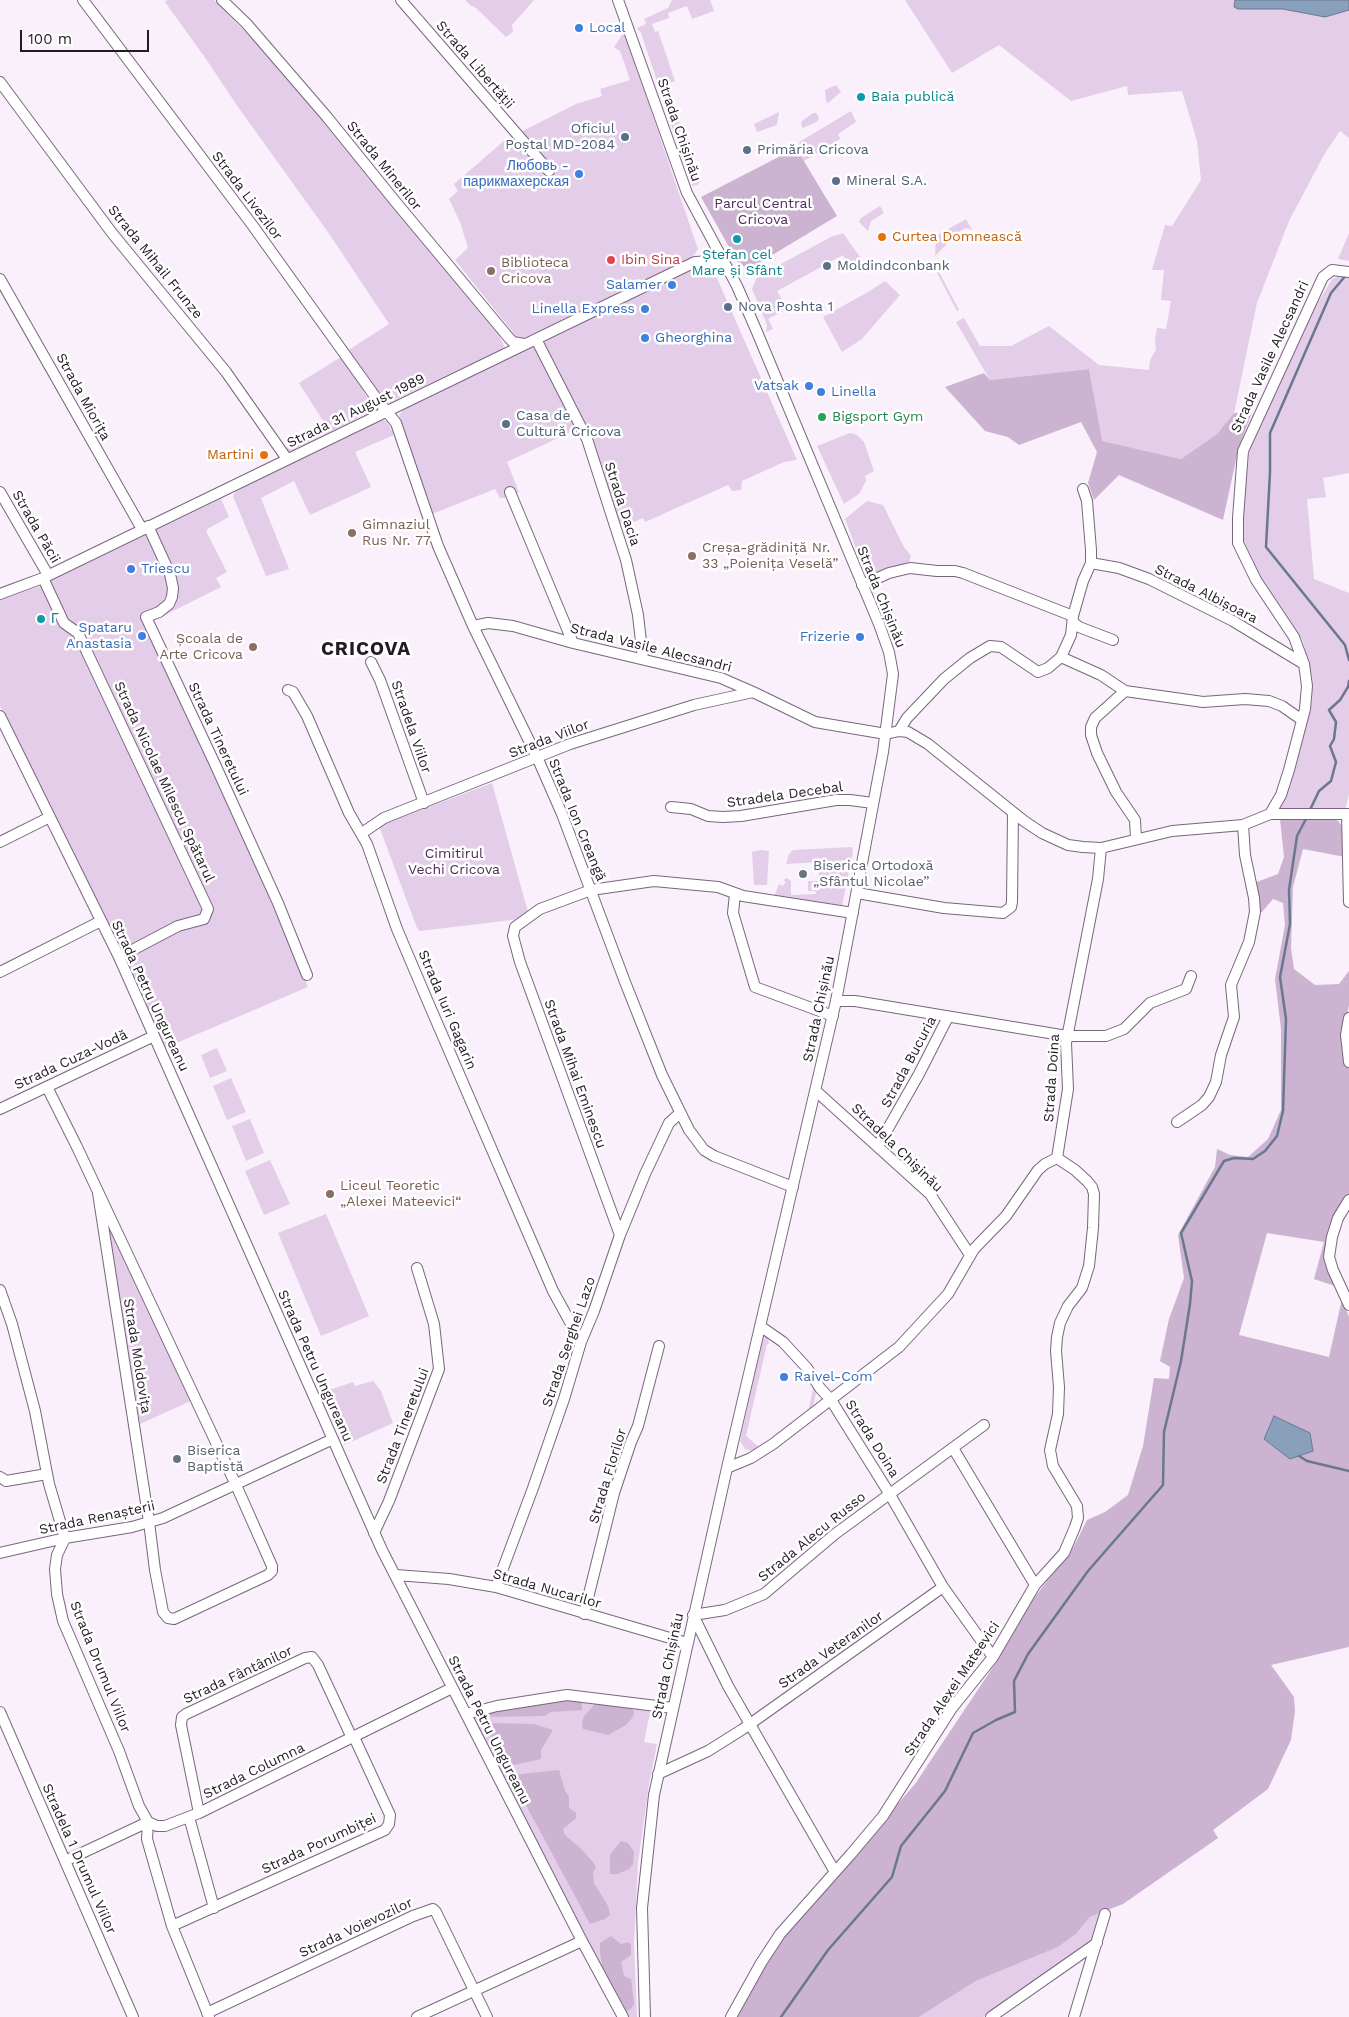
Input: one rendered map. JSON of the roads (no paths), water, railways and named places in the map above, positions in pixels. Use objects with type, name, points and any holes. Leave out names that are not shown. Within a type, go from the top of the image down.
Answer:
[{"type":"street","name":"Strada Livezilor","points":[[83,0],[253,226],[386,412]]},
{"type":"street","name":"Strada Minerilor","points":[[222,0],[246,23],[327,117],[509,338],[513,342],[525,344]]},
{"type":"street","name":"Strada Libertății","points":[[401,0],[549,171]]},
{"type":"street","name":"Strada Chișinău","points":[[618,0],[683,184],[725,264],[757,332],[889,652],[893,685],[874,803],[833,1016],[693,1615],[658,1774],[650,1822],[642,1908],[645,2017]]},
{"type":"street","name":"Strada Mihail Frunze","points":[[0,82],[112,233],[226,372],[287,459]]},
{"type":"street","name":"Strada 31 August 1989","points":[[0,594],[45,577],[695,262],[706,260],[725,264]]},
{"type":"street","name":"Strada Vasile Alecsandri","points":[[1270,814],[1281,795],[1307,696],[1304,664],[1294,637],[1256,580],[1238,543],[1243,451],[1323,277],[1332,270],[1346,272]]},
{"type":"street","name":"Strada Miorița","points":[[0,278],[145,527]]},
{"type":"street","name":"Strada Dacia","points":[[536,339],[587,439],[626,560],[638,615],[643,659]]},
{"type":"street","name":"Strada Ion Creangă","points":[[386,412],[396,424],[438,546],[473,626],[537,757],[562,814],[655,1058],[680,1113],[689,1130],[704,1150],[714,1156],[793,1187]]},
{"type":"street","points":[[1083,489],[1087,501],[1092,550],[1091,563],[1083,582],[1073,619],[1071,635],[1061,657],[1048,668],[1038,672],[1001,647],[990,646],[970,658],[944,679],[907,718],[899,731],[916,735],[1012,813],[1042,833],[1055,840],[1083,848],[1101,848],[1179,830],[1243,825],[1270,814],[1348,814],[1349,902]]},
{"type":"street","name":"Strada Păcii","points":[[0,492],[45,577]]},
{"type":"street","points":[[510,492],[573,643]]},
{"type":"street","name":"Strada Tineretului","points":[[145,527],[170,574],[173,588],[169,604],[159,612],[146,617],[278,903],[307,975]]},
{"type":"street","name":"Strada Albișoara","points":[[1091,563],[1119,568],[1149,580],[1233,621],[1304,664]]},
{"type":"street","points":[[862,585],[889,573],[910,568],[955,571],[1065,611],[1079,626],[1113,640]]},
{"type":"street","name":"Strada Nicolae Milescu Spătarul","points":[[45,577],[64,623],[78,633],[208,909],[204,919],[178,926],[119,957]]},
{"type":"street","name":"Strada Vasile Alecsandri","points":[[473,626],[488,623],[513,626],[573,643],[721,678],[815,722],[886,734],[899,731]]},
{"type":"street","points":[[1061,657],[1111,681],[1125,691],[1203,702],[1245,699],[1269,701],[1282,706],[1302,720]]},
{"type":"street","name":"Stradela Viilor","points":[[371,662],[380,680],[424,803]]},
{"type":"street","name":"Strada Iuri Gagarin","points":[[288,690],[292,692],[307,716],[349,813],[362,833],[397,929],[428,1002],[553,1291],[581,1342]]},
{"type":"street","points":[[1125,691],[1095,718],[1091,727],[1091,735],[1097,753],[1116,792],[1135,820],[1136,839]]},
{"type":"street","name":"Strada Viilor","points":[[362,833],[384,818],[570,744],[694,705],[753,692]]},
{"type":"street","name":"Strada Petru Ungureanu","points":[[0,716],[119,957],[374,1532],[452,1688],[623,2017]]},
{"type":"street","name":"Stradela Decebal","points":[[671,807],[691,809],[708,816],[723,817],[741,816],[836,800],[874,803]]},
{"type":"street","points":[[857,893],[944,908],[1003,913],[1011,907],[1012,902],[1012,813]]},
{"type":"street","points":[[0,842],[50,817]]},
{"type":"street","points":[[1177,1122],[1202,1105],[1209,1097],[1216,1082],[1221,1055],[1234,1017],[1232,985],[1249,942],[1255,912],[1245,855],[1243,825]]},
{"type":"street","name":"Strada Doina","points":[[727,1468],[751,1458],[773,1444],[899,1347],[948,1294],[970,1255],[1006,1216],[1038,1170],[1044,1164],[1056,1158],[1068,1089],[1067,1036],[1074,1012],[1098,879],[1101,848]]},
{"type":"street","points":[[591,890],[654,881],[718,887],[735,894],[853,913]]},
{"type":"street","name":"Strada Mihai Eminescu","points":[[591,890],[540,909],[520,922],[515,927],[513,936],[520,962],[620,1235]]},
{"type":"street","points":[[735,894],[733,913],[755,987],[833,1016]]},
{"type":"street","points":[[0,972],[101,921]]},
{"type":"street","name":"Strada Bucuria","points":[[836,1001],[854,1001],[1067,1036],[1113,1034],[1124,1028],[1150,1003],[1186,989],[1192,976]]},
{"type":"street","name":"Strada Bucuria","points":[[878,1146],[919,1074],[948,1017]]},
{"type":"street","points":[[1349,1018],[1346,1035],[1349,1062]]},
{"type":"street","name":"Strada Cuza-Vodă","points":[[0,1109],[154,1036]]},
{"type":"street","name":"Strada Moldovița","points":[[47,1087],[98,1193],[236,1485],[271,1563],[272,1571],[268,1576],[174,1619],[166,1616],[160,1598],[98,1193]]},
{"type":"street","name":"Stradela Chişinău","points":[[816,1091],[930,1194],[970,1255]]},
{"type":"street","name":"Strada Serghei Lazo","points":[[496,1587],[536,1479],[581,1342],[605,1282],[620,1235],[669,1123],[680,1113]]},
{"type":"street","name":"Strada Alexei Mateevici","points":[[731,2017],[780,1934],[883,1816],[963,1693],[993,1657],[1035,1585],[1064,1553],[1078,1518],[1076,1502],[1052,1466],[1050,1450],[1058,1406],[1057,1337],[1060,1323],[1068,1306],[1085,1280],[1091,1248],[1094,1204],[1092,1187],[1075,1170],[1056,1158]]},
{"type":"street","points":[[1349,1200],[1338,1218],[1332,1237],[1330,1257],[1333,1270],[1349,1304]]},
{"type":"street","name":"Strada Tineretului","points":[[374,1532],[392,1494],[439,1369],[434,1324],[417,1268]]},
{"type":"street","points":[[0,1290],[12,1324],[35,1411],[47,1474],[58,1520],[65,1538]]},
{"type":"street","points":[[760,1326],[783,1342],[807,1368],[820,1388],[831,1400]]},
{"type":"street","name":"Strada Florilor","points":[[584,1614],[614,1493],[638,1426],[659,1346]]},
{"type":"street","name":"Strada Doina","points":[[831,1400],[889,1493]]},
{"type":"street","name":"Strada Alecu Russo","points":[[693,1615],[725,1610],[764,1594],[835,1534],[984,1425]]},
{"type":"street","name":"Strada Renașterii","points":[[0,1553],[163,1518],[333,1439]]},
{"type":"street","points":[[953,1448],[1035,1585]]},
{"type":"street","points":[[0,1477],[6,1481],[47,1474]]},
{"type":"street","points":[[889,1493],[944,1587],[993,1657]]},
{"type":"street","name":"Strada Drumul Viilor","points":[[65,1538],[57,1555],[55,1569],[57,1594],[63,1621],[119,1751],[139,1806],[148,1822],[147,1840],[172,1926],[208,2015]]},
{"type":"street","name":"Strada Nucarilor","points":[[396,1575],[496,1587],[688,1643]]},
{"type":"street","name":"Strada Veteranilor","points":[[658,1774],[708,1751],[749,1725],[944,1587]]},
{"type":"street","points":[[693,1615],[749,1725],[835,1872]]},
{"type":"street","name":"Strada Fântânilor","points":[[214,1908],[194,1815],[181,1725],[182,1717],[305,1658],[312,1657],[318,1665],[353,1738]]},
{"type":"street","name":"Strada Columna","points":[[65,1861],[148,1822],[157,1826],[165,1826],[194,1815],[452,1688]]},
{"type":"street","points":[[466,1714],[497,1706],[566,1696],[673,1708]]},
{"type":"street","name":"Stradela 1 Drumul Viilor","points":[[0,1712],[133,2017]]},
{"type":"street","name":"Strada Porumbiței","points":[[172,1926],[385,1830],[389,1824],[390,1815],[353,1738]]},
{"type":"street","name":"Strada Voievozilor","points":[[208,2015],[431,1909],[436,1912],[474,1991]]},
{"type":"street","points":[[1074,2017],[1105,1914]]},
{"type":"street","points":[[417,2017],[582,1941]]},
{"type":"street","points":[[990,2017],[1097,1943]]},
{"type":"street","points":[[474,1991],[487,2017]]},
{"type":"water","points":[[1235,0],[1349,0],[1349,10],[1325,17],[1283,9],[1238,9],[1234,7]]},
{"type":"water","points":[[1274,1416],[1310,1433],[1313,1451],[1290,1459],[1264,1439]]},
{"type":"waterway","points":[[1347,274],[1331,293],[1270,433],[1266,547],[1345,645],[1349,660]]},
{"type":"waterway","points":[[1309,812],[1319,791],[1331,781],[1336,762],[1330,746],[1334,739],[1336,722],[1329,710],[1340,700],[1348,687],[1349,681]]},
{"type":"waterway","points":[[781,2017],[828,1950],[892,1877],[901,1846],[945,1791],[973,1733],[1015,1712],[1014,1681],[1028,1654],[1088,1571],[1163,1485],[1164,1432],[1181,1361],[1192,1281],[1181,1233],[1224,1161],[1234,1158],[1253,1159],[1265,1151],[1277,1136],[1283,1111],[1286,1019],[1280,977],[1290,924],[1289,890],[1297,836],[1307,817]]},
{"type":"waterway","points":[[1299,1456],[1307,1461],[1349,1471]]},
{"type":"place","name":"Local","points":[[579,28]]},
{"type":"place","name":"Baia publică","points":[[861,97]]},
{"type":"place","name":"Oficiul Poștal MD-2084","points":[[625,137]]},
{"type":"place","name":"Primăria Cricova","points":[[747,150]]},
{"type":"place","name":"Любовь - парикмахерская","points":[[579,174]]},
{"type":"place","name":"Mineral S.A.","points":[[836,181]]},
{"type":"place","name":"Curtea Domnească","points":[[882,237]]},
{"type":"place","name":"Ștefan cel Mare și Sfânt","points":[[737,239]]},
{"type":"place","name":"Ibin Sina","points":[[611,260]]},
{"type":"place","name":"Moldindconbank","points":[[827,266]]},
{"type":"place","name":"Biblioteca Cricova","points":[[491,271]]},
{"type":"place","name":"Salamer","points":[[672,285]]},
{"type":"place","name":"Nova Poshta 1","points":[[728,307]]},
{"type":"place","name":"Linella Express","points":[[645,309]]},
{"type":"place","name":"Gheorghina","points":[[645,338]]},
{"type":"place","name":"Vatsak","points":[[809,386]]},
{"type":"place","name":"Linella","points":[[821,392]]},
{"type":"place","name":"Bigsport Gym","points":[[822,417]]},
{"type":"place","name":"Casa de Cultură Cricova","points":[[506,424]]},
{"type":"place","name":"Martini","points":[[264,455]]},
{"type":"place","name":"Gimnaziul Rus Nr. 77","points":[[352,533]]},
{"type":"place","name":"Creșa-grădiniță Nr. 33 „Poienița Veselă”","points":[[692,556]]},
{"type":"place","name":"Triescu","points":[[131,569]]},
{"type":"place","name":"Г","points":[[41,619]]},
{"type":"place","name":"Spataru Anastasia","points":[[142,636]]},
{"type":"place","name":"Frizerie","points":[[860,637]]},
{"type":"place","name":"Școala de Arte Cricova","points":[[253,647]]},
{"type":"place","name":"Biserica Ortodoxă „Sfântul Nicolae”","points":[[803,874]]},
{"type":"place","name":"Liceul Teoretic „Alexei Mateevici“","points":[[330,1194]]},
{"type":"place","name":"Raivel-Com","points":[[784,1377]]},
{"type":"place","name":"Biserica Baptistă","points":[[177,1459]]},
{"type":"district","name":"CRICOVA","points":[[366,649]]},
{"type":"park label","name":"Parcul Central Cricova","points":[[763,212]]},
{"type":"park label","name":"Cimitirul Vechi Cricova","points":[[454,862]]}]
